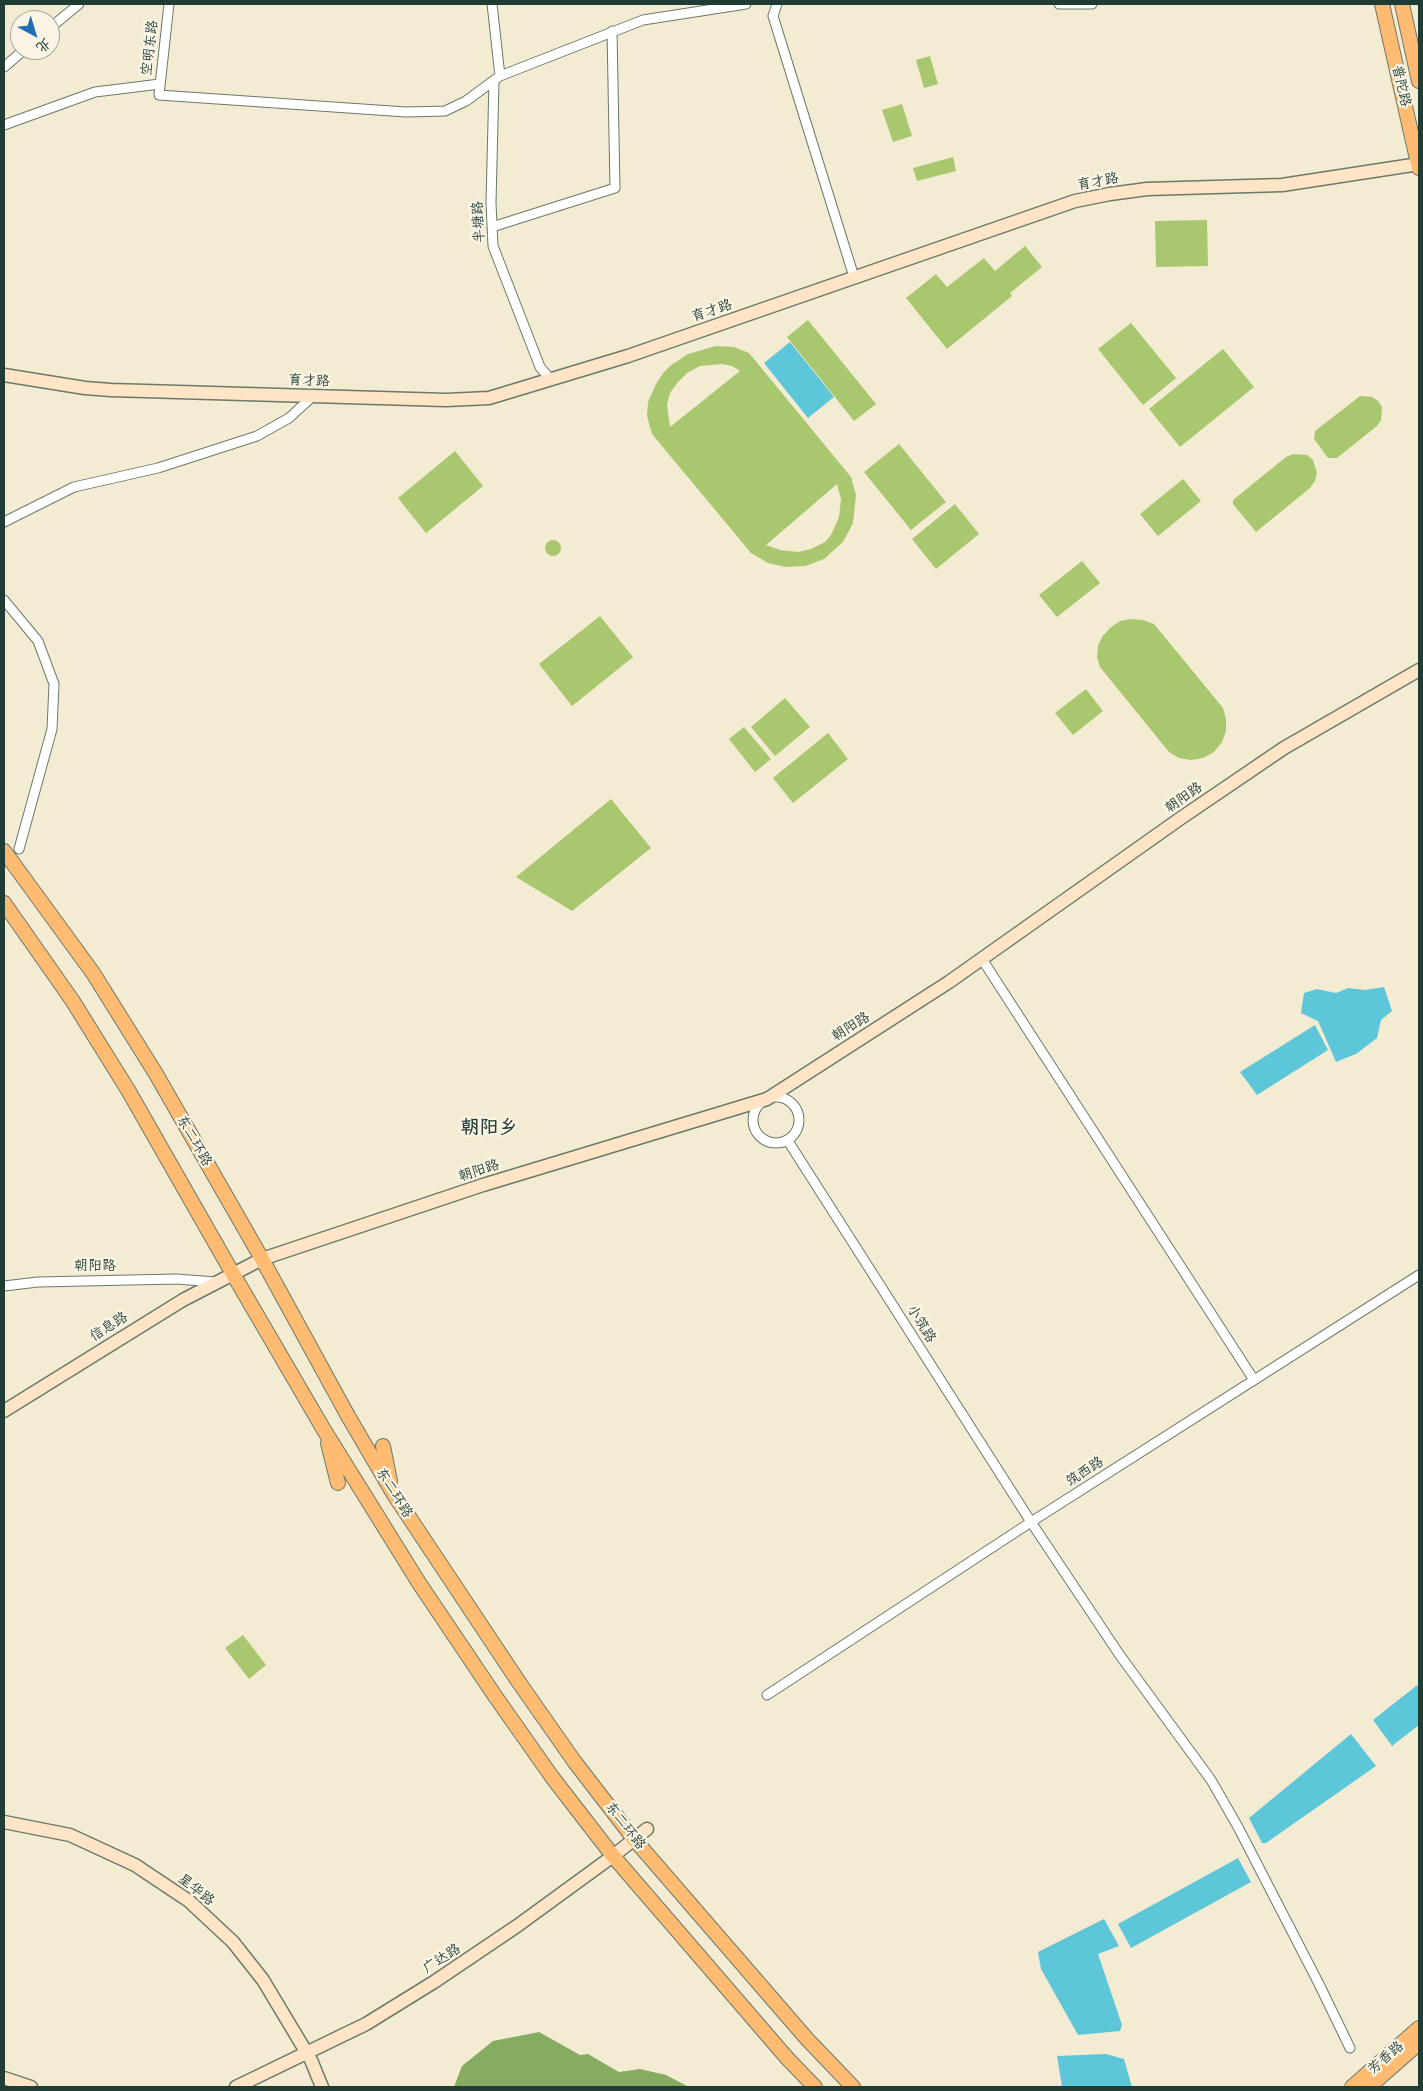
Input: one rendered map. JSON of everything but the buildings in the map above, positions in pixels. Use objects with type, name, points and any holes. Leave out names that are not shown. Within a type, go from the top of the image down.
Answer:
[{"type":"main road","name":"普陀路","points":[[1382,4],[1419,165]]},
{"type":"main road","name":"普陀路","points":[[1402,4],[1419,81]]},
{"type":"main road","name":"东二环路","points":[[4,851],[93,974],[156,1074],[393,1494],[524,1689],[574,1761],[634,1839],[807,2039],[853,2087]]},
{"type":"main road","name":"东二环路","points":[[4,903],[72,1000],[128,1090],[324,1430],[418,1583],[552,1778],[613,1856],[774,2044],[815,2087]]},
{"type":"main road","points":[[324,1430],[338,1483]]},
{"type":"main road","points":[[383,1446],[393,1494]]},
{"type":"main road","name":"芳香路","points":[[1352,2087],[1419,2028]]},
{"type":"main road","name":"芳香路","points":[[1369,2087],[1419,2043]]},
{"type":"street","points":[[60,19],[78,4]]},
{"type":"street","name":"空明东路","points":[[169,4],[159,95],[406,112],[445,111],[466,101],[497,79]]},
{"type":"street","name":"半塘路","points":[[492,4],[497,79],[491,203],[493,246],[540,367],[551,380]]},
{"type":"street","points":[[497,79],[643,20],[746,4]]},
{"type":"street","points":[[777,4],[773,16],[854,277]]},
{"type":"street","points":[[1059,4],[1092,4]]},
{"type":"street","points":[[492,227],[616,188],[612,32]]},
{"type":"street","points":[[4,126],[95,92],[160,84]]},
{"type":"street","name":"育才路","points":[[4,375],[85,388],[111,390],[467,400],[489,398],[628,356],[1075,201],[1147,189],[1282,185],[1419,165]]},
{"type":"street","points":[[4,522],[74,486],[158,468],[257,436],[289,418],[313,396]]},
{"type":"street","points":[[4,600],[38,641],[54,684],[52,728],[19,850]]},
{"type":"street","name":"朝阳路","points":[[233,1274],[262,1259],[483,1184],[767,1099],[905,1011],[982,959],[1269,758],[1419,670]]},
{"type":"street","points":[[982,959],[1254,1380]]},
{"type":"street","points":[[782,1098],[795,1106],[798,1114],[798,1129],[788,1141],[773,1144],[766,1142],[755,1131],[753,1116],[760,1103],[767,1099],[782,1098]]},
{"type":"street","name":"小筑路","points":[[788,1141],[1031,1522],[1118,1654],[1211,1780],[1256,1862],[1350,2048]]},
{"type":"street","name":"信息路","points":[[4,1411],[183,1300],[233,1274]]},
{"type":"street","name":"筑西路","points":[[768,1695],[1031,1522],[1419,1275]]},
{"type":"street","name":"朝阳路","points":[[4,1286],[38,1282],[176,1279],[216,1282]]},
{"type":"street","name":"星华路","points":[[4,1822],[70,1835],[135,1865],[189,1901],[233,1942],[263,1980],[310,2057],[322,2087]]},
{"type":"street","name":"广达路","points":[[236,2087],[310,2057],[434,1982],[517,1926],[613,1856],[647,1828]]},
{"type":"street","points":[[4,2078],[32,2087]]},
{"type":"green space","points":[[930,56],[938,84],[924,88],[916,60]]},
{"type":"green space","points":[[902,104],[912,136],[893,142],[882,110]]},
{"type":"green space","points":[[953,157],[956,171],[917,181],[913,168]]},
{"type":"green space","points":[[1207,220],[1208,266],[1156,267],[1155,221]]},
{"type":"green space","points":[[1025,246],[1042,267],[1010,293],[1012,296],[947,349],[906,298],[936,274],[947,287],[984,258],[995,271]]},
{"type":"green space","points":[[808,320],[876,404],[854,421],[787,337]]},
{"type":"green space","points":[[1131,323],[1176,378],[1143,405],[1098,349]]},
{"type":"green space","points":[[716,346],[734,347],[749,353],[851,477],[856,495],[853,523],[843,542],[824,559],[805,566],[786,567],[768,563],[751,553],[652,434],[647,416],[648,402],[656,384],[670,366],[688,354]],"holes":[[[722,364],[732,366],[740,371],[670,427],[667,405],[670,393],[678,382],[687,373],[700,366]],[[837,484],[841,499],[839,517],[831,535],[825,542],[811,549],[798,552],[780,550],[766,545]]]},
{"type":"green space","points":[[1223,349],[1254,387],[1180,447],[1149,409]]},
{"type":"green space","points":[[1360,396],[1372,397],[1378,401],[1382,407],[1381,420],[1377,426],[1337,458],[1328,458],[1314,439],[1315,431]]},
{"type":"green space","points":[[899,444],[946,502],[911,530],[864,472]]},
{"type":"green space","points":[[455,451],[483,486],[426,533],[398,498]]},
{"type":"green space","points":[[1293,454],[1307,455],[1313,460],[1317,473],[1315,481],[1310,488],[1256,532],[1233,504],[1233,500],[1286,457]]},
{"type":"green space","points":[[1183,479],[1201,501],[1158,536],[1140,514]]},
{"type":"green space","points":[[955,504],[979,534],[936,569],[912,539]]},
{"type":"green space","points":[[550,540],[556,540],[561,545],[559,554],[550,556],[545,551],[545,545]]},
{"type":"green space","points":[[1082,561],[1100,583],[1057,617],[1039,595]]},
{"type":"green space","points":[[600,616],[633,657],[572,706],[539,664]]},
{"type":"green space","points":[[1131,619],[1143,620],[1154,624],[1223,708],[1226,719],[1226,731],[1222,742],[1214,752],[1203,758],[1191,760],[1179,758],[1169,752],[1100,667],[1097,657],[1098,646],[1102,637],[1120,621]]},
{"type":"green space","points":[[1086,689],[1103,711],[1073,735],[1055,713]]},
{"type":"green space","points":[[785,698],[810,727],[775,756],[751,727]]},
{"type":"green space","points":[[744,727],[771,759],[755,772],[729,739]]},
{"type":"green space","points":[[828,733],[848,759],[793,803],[773,778]]},
{"type":"green space","points":[[611,799],[651,848],[572,911],[516,877]]},
{"type":"green space","points":[[243,1635],[266,1665],[249,1679],[225,1648]]},
{"type":"green space","points":[[539,2032],[580,2055],[588,2054],[619,2072],[640,2069],[666,2075],[689,2087],[454,2087],[462,2066],[493,2041]]},
{"type":"water","points":[[790,342],[834,397],[808,418],[764,363]]},
{"type":"water","points":[[1384,987],[1392,1011],[1381,1020],[1377,1038],[1356,1054],[1336,1062],[1318,1021],[1301,1013],[1304,993],[1317,989],[1336,993],[1348,988],[1365,990]]},
{"type":"water","points":[[1315,1025],[1328,1050],[1257,1095],[1240,1072]]},
{"type":"water","points":[[1419,1685],[1419,1725],[1392,1746],[1373,1720]]},
{"type":"water","points":[[1351,1734],[1376,1766],[1266,1843],[1262,1843],[1249,1818]]},
{"type":"water","points":[[1238,1858],[1251,1882],[1131,1948],[1118,1924]]},
{"type":"water","points":[[1104,1919],[1119,1946],[1098,1954],[1122,2025],[1120,2031],[1078,2035],[1041,1969],[1038,1952]]},
{"type":"water","points":[[1106,2054],[1124,2059],[1132,2087],[1062,2087],[1057,2056]]},
{"type":"district","name":"朝阳乡","points":[[489,1128]]}]
